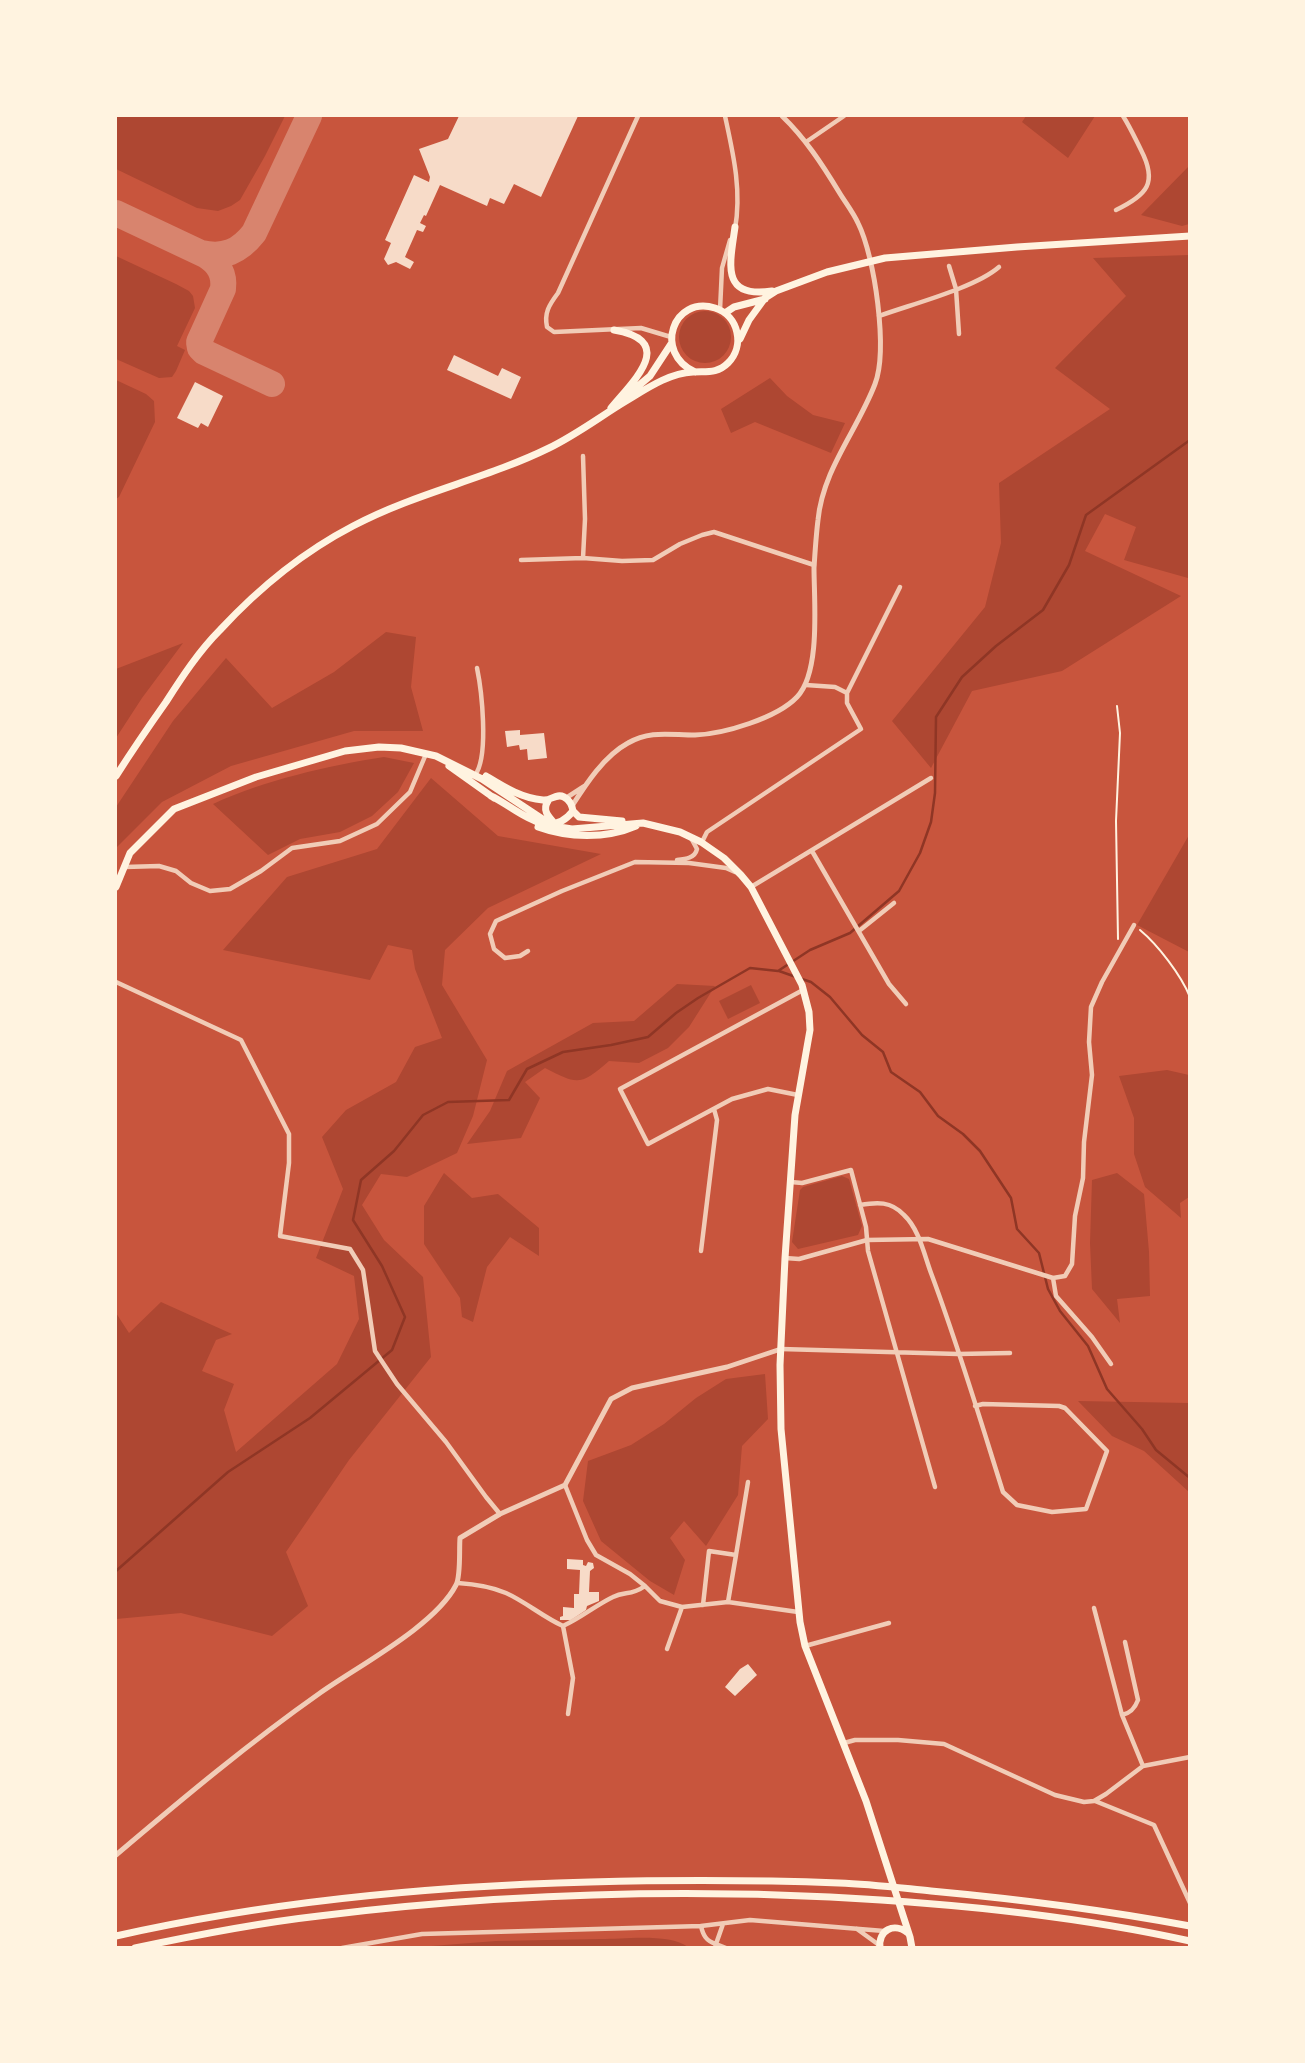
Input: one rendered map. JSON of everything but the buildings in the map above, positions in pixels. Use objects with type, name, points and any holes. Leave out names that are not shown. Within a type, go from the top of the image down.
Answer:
[{"type":"highway","points":[[735,227],[731,271],[734,282],[751,293],[776,291],[827,272],[885,258],[1189,236]]},
{"type":"highway","points":[[723,312],[765,298],[776,291]]},
{"type":"highway","points":[[116,776],[189,667],[219,631],[269,582],[316,548],[352,526],[390,508],[550,448],[651,387],[678,374],[705,373],[723,368],[730,361],[749,320],[765,298]]},
{"type":"highway","points":[[608,412],[650,376],[671,340],[678,319],[685,313],[702,306],[723,312],[735,326],[738,343]]},
{"type":"highway","points":[[608,412],[647,361],[647,353],[639,338],[632,333],[614,330]]},
{"type":"highway","points":[[671,340],[679,361],[695,372]]},
{"type":"highway","points":[[116,887],[131,853],[174,809],[256,777],[345,751],[379,747],[401,748],[436,756],[477,772],[529,798],[566,798],[579,817],[643,823],[669,829],[701,842],[724,858],[751,887],[802,987],[809,1012],[810,1030],[798,1095],[781,1349],[781,1429],[799,1612],[805,1646],[866,1801],[911,1947]]},
{"type":"highway","points":[[436,756],[529,824],[555,834],[575,836],[626,831],[643,823]]},
{"type":"highway","points":[[436,756],[482,779],[554,824],[572,829],[643,823]]},
{"type":"highway","points":[[491,796],[544,825],[563,821],[572,808]]},
{"type":"highway","points":[[548,800],[545,810],[547,816],[561,831],[596,830],[607,833]]},
{"type":"highway","points":[[116,1936],[167,1924],[317,1900],[442,1888],[672,1880],[842,1883],[993,1896],[1129,1914],[1189,1926]]},
{"type":"highway","points":[[135,1948],[225,1930],[356,1912],[499,1899],[637,1894],[769,1895],[908,1901],[1047,1916],[1189,1941]]},
{"type":"highway","points":[[900,1927],[901,1913]]},
{"type":"highway","points":[[879,1946],[879,1940],[888,1928],[900,1927],[908,1933]]},
{"type":"street","points":[[638,116],[545,318],[547,327],[554,332],[641,328],[671,340]]},
{"type":"street","points":[[723,312],[722,268],[735,227],[738,199],[737,179],[725,116]]},
{"type":"street","points":[[572,808],[586,785],[626,743],[655,733],[694,735],[723,731],[761,719],[785,707],[806,685],[813,652],[814,565],[823,491],[833,464],[874,387],[879,369],[880,342],[867,247],[859,224],[806,142],[782,116]]},
{"type":"street","points":[[806,142],[844,116]]},
{"type":"street","points":[[1116,210],[1145,190],[1151,172],[1122,116]]},
{"type":"street","points":[[949,266],[956,289],[960,334]]},
{"type":"street","points":[[878,316],[956,289],[991,274],[999,267]]},
{"type":"street","points":[[583,456],[583,558]]},
{"type":"street","points":[[521,560],[653,560],[680,544],[702,534],[714,532],[814,565]]},
{"type":"street","points":[[701,842],[707,832],[861,729],[846,703],[847,693],[900,587]]},
{"type":"street","points":[[477,668],[481,684],[483,748],[481,765],[477,772]]},
{"type":"street","points":[[806,685],[835,687],[847,693]]},
{"type":"street","points":[[124,867],[159,866],[176,871],[191,883],[210,891],[230,889],[292,848],[340,841],[377,824],[410,792],[426,754]]},
{"type":"street","points":[[751,887],[931,778]]},
{"type":"street","points":[[566,798],[586,785]]},
{"type":"street","points":[[666,862],[696,854],[695,844],[690,837]]},
{"type":"street","points":[[812,851],[888,984],[906,1004]]},
{"type":"street","points":[[528,951],[520,956],[505,958],[495,949],[490,934],[496,921],[635,862],[717,866],[741,875]]},
{"type":"street","points":[[859,931],[894,903]]},
{"type":"street","points":[[785,1258],[799,1259],[867,1240],[928,1239],[1053,1278],[1065,1276],[1072,1264],[1075,1216],[1083,1178],[1084,1142],[1092,1075],[1089,1042],[1091,1007],[1134,925]]},
{"type":"street","points":[[116,982],[240,1040],[289,1134],[289,1163],[280,1236],[350,1249],[363,1270],[375,1351],[397,1384],[446,1442],[500,1514]]},
{"type":"street","points":[[798,1095],[768,1089],[732,1099],[648,1144],[620,1089],[802,987]]},
{"type":"street","points":[[701,1251],[717,1120],[714,1109]]},
{"type":"street","points":[[791,1182],[802,1183],[850,1170],[866,1227],[868,1251],[935,1487]]},
{"type":"street","points":[[860,1205],[879,1201],[895,1207],[906,1216],[918,1239],[1003,1492],[1017,1506],[1052,1512],[1086,1509],[1107,1451],[1065,1408],[983,1404],[975,1406]]},
{"type":"street","points":[[1053,1278],[1056,1296],[1111,1363]]},
{"type":"street","points":[[116,1855],[207,1778],[299,1708],[414,1630],[442,1604],[458,1583],[460,1538],[500,1514],[565,1485],[611,1399],[632,1388],[727,1367],[781,1349],[1010,1353]]},
{"type":"street","points":[[727,1602],[748,1482]]},
{"type":"street","points":[[565,1485],[596,1555],[630,1574],[660,1601],[682,1607],[727,1602],[799,1612]]},
{"type":"street","points":[[703,1605],[709,1551],[736,1555]]},
{"type":"street","points":[[458,1583],[505,1593],[563,1626],[573,1678],[568,1714]]},
{"type":"street","points":[[563,1626],[576,1621],[615,1596],[636,1593],[645,1586]]},
{"type":"street","points":[[667,1649],[682,1607]]},
{"type":"street","points":[[1094,1608],[1122,1715],[1143,1766]]},
{"type":"street","points":[[805,1646],[889,1623]]},
{"type":"street","points":[[1122,1715],[1129,1713],[1138,1700],[1125,1642]]},
{"type":"street","points":[[844,1743],[855,1740],[898,1740],[944,1744],[1055,1795],[1084,1802],[1094,1801],[1154,1825],[1189,1903]]},
{"type":"street","points":[[1094,1801],[1143,1766],[1189,1757]]},
{"type":"street","points":[[342,1948],[422,1934],[701,1926],[750,1920],[884,1931]]},
{"type":"street","points":[[716,1946],[723,1924]]},
{"type":"street","points":[[701,1926],[710,1942],[726,1948]]},
{"type":"street","points":[[856,1928],[879,1946]]},
{"type":"path","points":[[1116,706],[1120,733],[1116,821],[1119,950]]},
{"type":"path","points":[[1134,925],[1149,937],[1189,997]]},
{"type":"shaded area","points":[[116,116],[285,116],[240,200],[218,211],[197,208],[116,169]]},
{"type":"shaded area","points":[[1026,116],[1095,116],[1068,158],[1022,122]]},
{"type":"shaded area","points":[[1189,166],[1189,224],[1182,226],[1141,215]]},
{"type":"shaded area","points":[[1189,255],[1188,578],[1124,560],[1136,527],[1105,514],[1085,551],[1181,596],[1062,671],[972,691],[931,768],[892,721],[985,607],[1001,543],[999,483],[1110,409],[1055,368],[1126,296],[1093,258]]},
{"type":"shaded area","points":[[116,256],[176,284],[193,296],[195,308],[177,346],[185,350],[172,377],[159,378],[116,359]]},
{"type":"shaded area","points":[[705,311],[724,318],[731,337],[724,356],[705,363],[686,356],[679,337],[686,318]]},
{"type":"shaded area","points":[[770,378],[787,396],[813,415],[845,423],[831,453],[755,422],[731,433],[721,409]]},
{"type":"shaded area","points":[[116,380],[146,394],[154,401],[155,422],[116,499]]},
{"type":"shaded area","points":[[386,632],[416,637],[411,687],[423,731],[354,731],[231,766],[162,802],[116,848],[116,807],[173,721],[226,658],[272,708],[334,672]]},
{"type":"shaded area","points":[[183,643],[142,698],[116,738],[116,669]]},
{"type":"shaded area","points":[[384,757],[414,763],[398,792],[372,816],[340,832],[300,839],[268,855],[213,804],[297,775]]},
{"type":"shaded area","points":[[431,778],[498,836],[601,854],[488,908],[445,950],[442,985],[487,1060],[473,1116],[457,1153],[407,1177],[381,1174],[362,1205],[384,1240],[423,1277],[431,1357],[349,1460],[286,1552],[308,1606],[272,1636],[181,1613],[116,1619],[116,1313],[129,1333],[161,1302],[232,1334],[216,1340],[202,1371],[234,1384],[224,1410],[236,1452],[337,1364],[359,1319],[354,1276],[316,1258],[343,1189],[322,1137],[346,1110],[396,1082],[415,1047],[442,1038],[415,969],[412,950],[388,945],[370,980],[223,950],[287,877],[377,849]]},
{"type":"shaded area","points":[[1189,835],[1189,952],[1137,925]]},
{"type":"shaded area","points":[[677,984],[715,986],[689,1027],[668,1048],[639,1063],[609,1061],[585,1079],[572,1080],[545,1068],[525,1082],[540,1098],[521,1138],[467,1144],[490,1111],[507,1071],[593,1023],[634,1021]]},
{"type":"shaded area","points":[[751,985],[760,1003],[728,1019],[719,1001]]},
{"type":"shaded area","points":[[1167,1070],[1189,1075],[1189,1197],[1180,1203],[1181,1218],[1145,1187],[1134,1154],[1134,1118],[1119,1076]]},
{"type":"shaded area","points":[[444,1173],[472,1198],[498,1194],[539,1228],[539,1256],[510,1237],[487,1267],[473,1322],[462,1317],[460,1298],[424,1244],[424,1206]]},
{"type":"shaded area","points":[[1117,1173],[1144,1194],[1150,1296],[1117,1299],[1120,1323],[1092,1289],[1090,1243],[1092,1180]]},
{"type":"shaded area","points":[[842,1176],[849,1179],[862,1226],[858,1235],[798,1249],[792,1242],[800,1190]]},
{"type":"shaded area","points":[[765,1374],[768,1419],[742,1446],[738,1495],[706,1546],[684,1521],[670,1538],[685,1560],[674,1595],[650,1581],[601,1541],[583,1501],[588,1461],[631,1445],[726,1379]]},
{"type":"shaded area","points":[[1078,1401],[1189,1403],[1189,1492],[1144,1451],[1112,1436]]},
{"type":"shaded area","points":[[659,1938],[688,1947],[419,1947],[496,1941]]},
{"type":"waterway","points":[[116,1571],[228,1472],[310,1418],[392,1350],[405,1317],[382,1266],[353,1220],[361,1180],[394,1151],[423,1115],[448,1102],[509,1100],[527,1069],[563,1052],[648,1037],[698,998],[750,968],[778,971],[810,950],[850,933],[899,891],[920,853],[931,822],[935,793],[936,717],[962,677],[996,646],[1043,610],[1069,565],[1086,515],[1190,440]]},
{"type":"waterway","points":[[779,971],[796,977]]},
{"type":"waterway","points":[[802,979],[811,982],[830,997],[862,1035],[883,1052],[891,1072],[920,1092],[938,1116],[963,1134],[980,1151],[1011,1198],[1017,1229],[1039,1253],[1048,1289],[1060,1311],[1088,1346],[1107,1389],[1142,1429],[1156,1450],[1190,1478]]},
{"type":"taxiway","points":[[201,253],[217,255],[230,252],[243,245],[254,233],[309,116]]},
{"type":"taxiway","points":[[116,213],[214,261],[222,273],[223,289],[199,342],[200,348],[272,384]]}]
